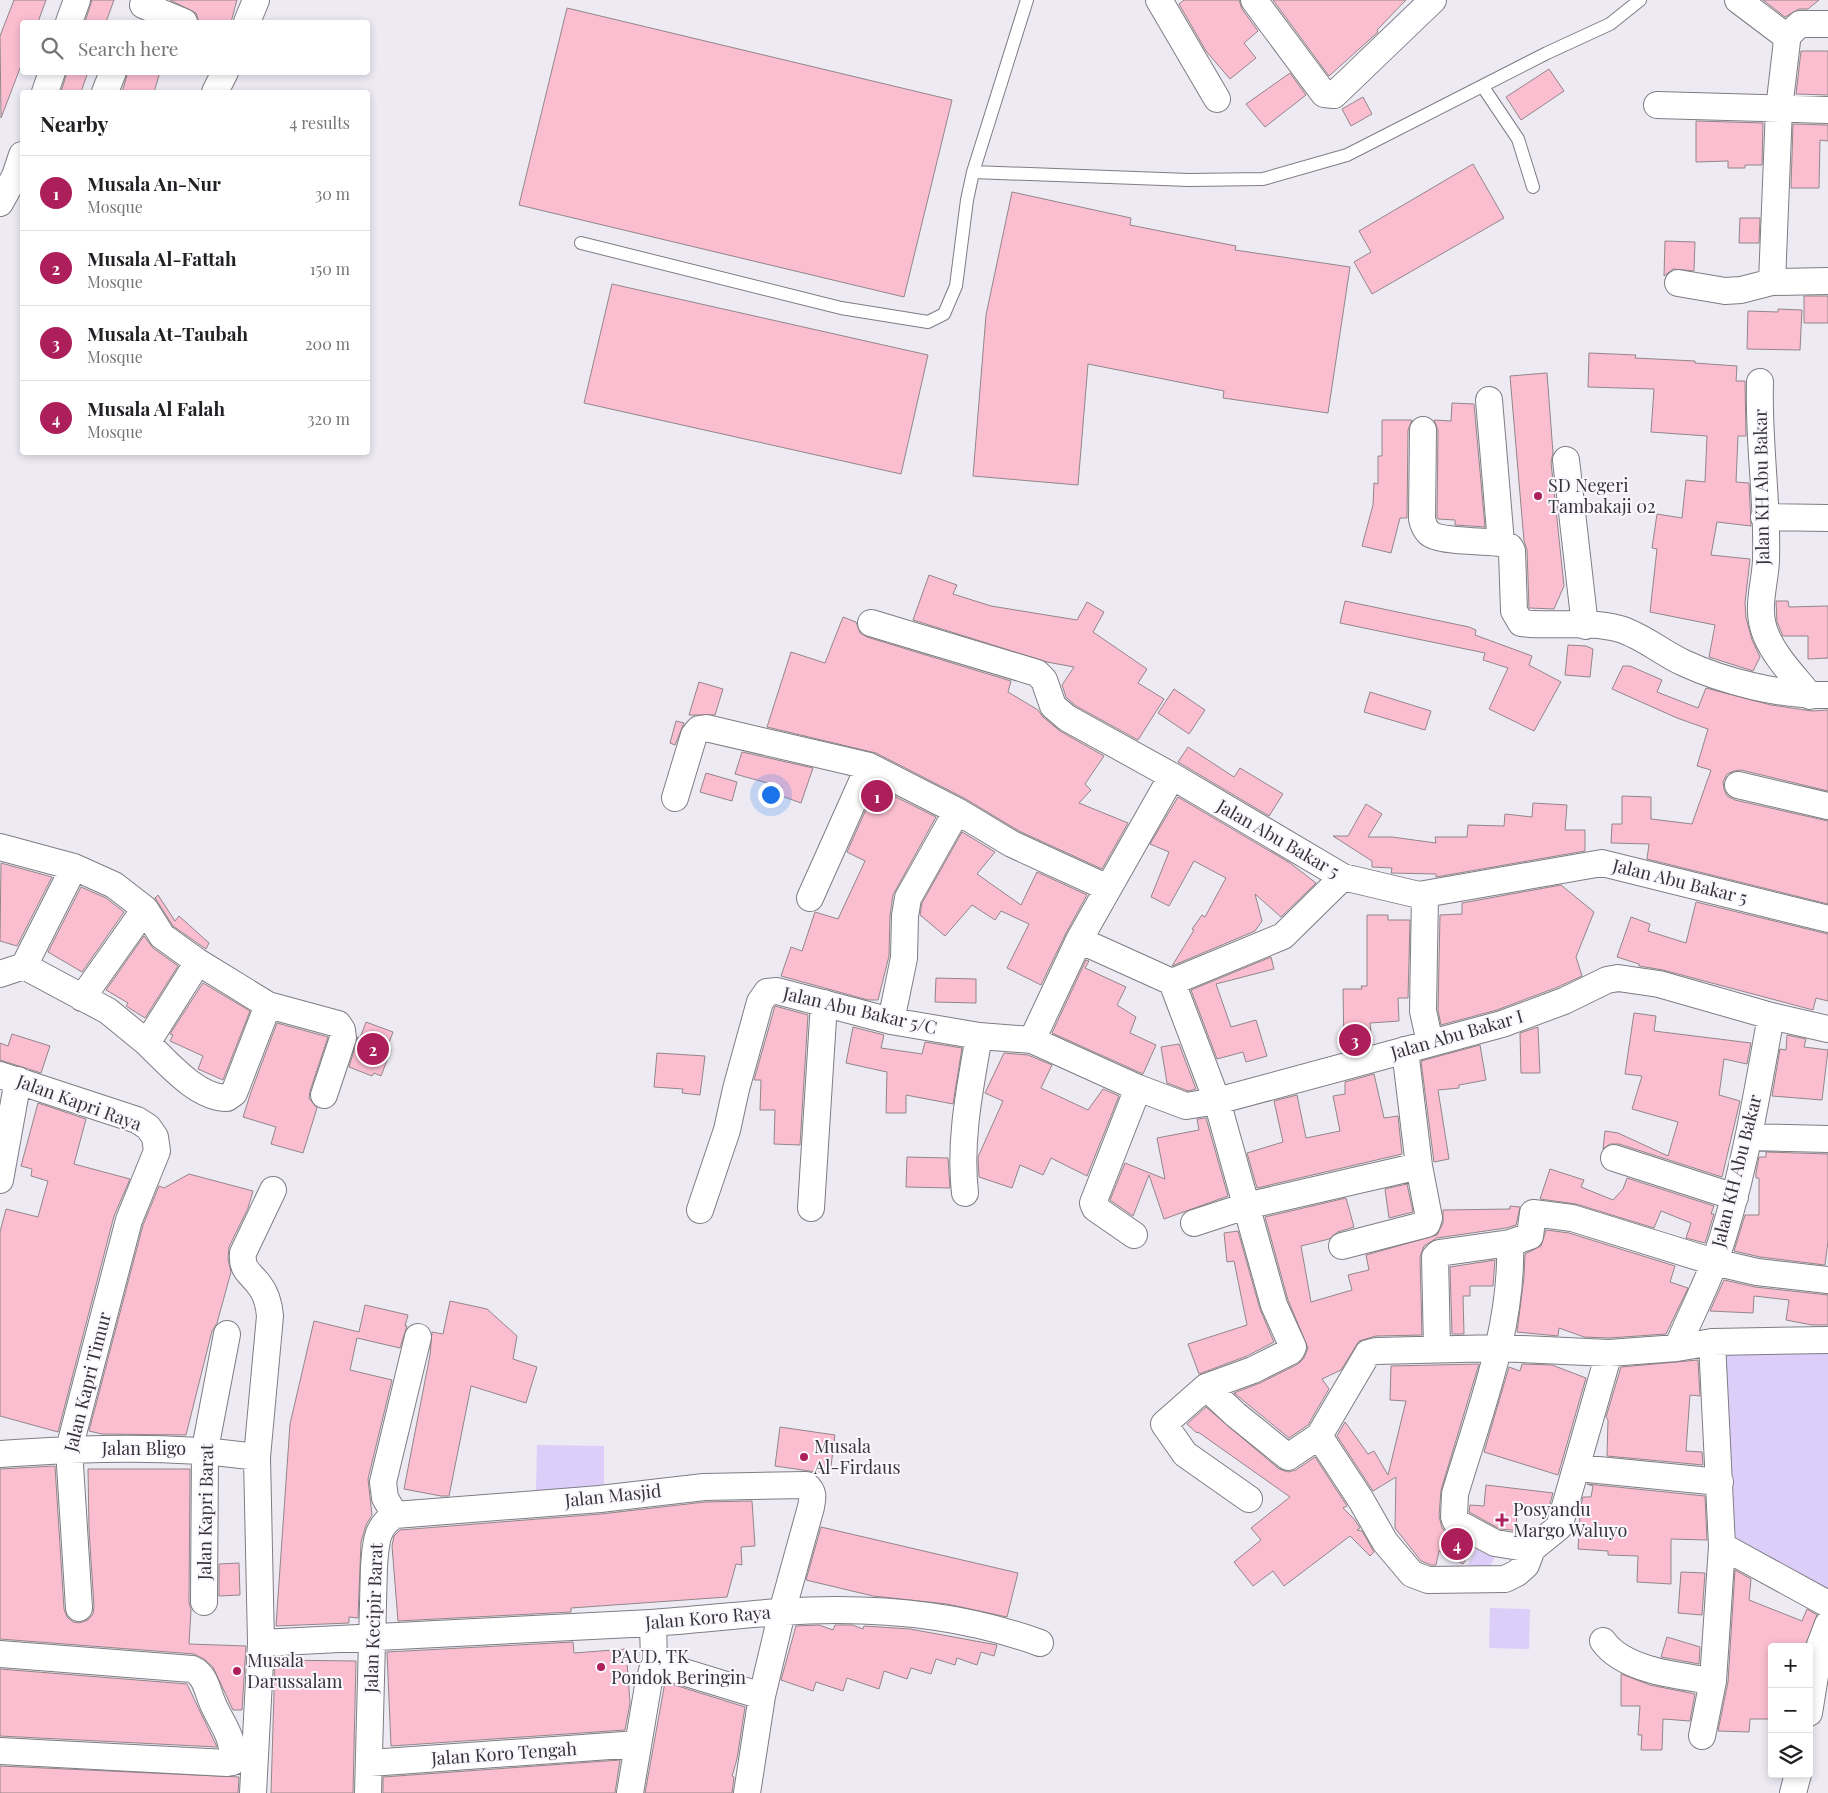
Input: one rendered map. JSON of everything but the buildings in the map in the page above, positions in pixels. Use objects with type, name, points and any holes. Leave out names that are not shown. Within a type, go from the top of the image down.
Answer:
[{"type":"street","points":[[70,20],[77,0]]},
{"type":"street","points":[[248,20],[256,0]]},
{"type":"street","points":[[1159,0],[1218,99]]},
{"type":"street","points":[[1254,0],[1324,94],[1332,96],[1433,0]]},
{"type":"street","points":[[1738,0],[1786,37]]},
{"type":"street","points":[[141,9],[177,20]]},
{"type":"street","points":[[1772,282],[1779,109],[1786,37],[1800,24],[1828,24]]},
{"type":"street","points":[[45,90],[51,75]]},
{"type":"street","points":[[106,90],[113,75]]},
{"type":"street","points":[[216,90],[224,75]]},
{"type":"street","points":[[1657,105],[1828,110]]},
{"type":"street","points":[[0,203],[15,176],[20,161]]},
{"type":"street","points":[[1678,283],[1725,291],[1742,290],[1772,282],[1828,281]]},
{"type":"street","name":"Jalan KH Abu Bakar","points":[[1760,382],[1766,561],[1760,600],[1760,616],[1765,634],[1773,649],[1819,695]]},
{"type":"street","name":"Jalan KH Abu Bakar","points":[[1489,400],[1501,542],[1510,547],[1512,551],[1514,611],[1521,623],[1620,629],[1684,663],[1744,684],[1819,695]]},
{"type":"street","points":[[1423,430],[1422,519],[1424,526],[1430,534],[1440,538],[1501,542]]},
{"type":"street","points":[[1566,460],[1585,626]]},
{"type":"street","points":[[1764,517],[1828,518]]},
{"type":"street","name":"Jalan Abu Bakar 5","points":[[870,623],[1036,673],[1044,680],[1053,706],[1068,718],[1172,776],[1343,877],[1425,896],[1602,863],[1828,919]]},
{"type":"street","points":[[675,798],[694,735],[699,729],[706,728],[869,766],[957,811],[1012,844],[1108,888]]},
{"type":"street","points":[[810,898],[869,766]]},
{"type":"street","points":[[1032,1040],[1079,940],[1172,776]]},
{"type":"street","points":[[1738,785],[1828,806]]},
{"type":"street","points":[[891,1021],[904,958],[905,916],[908,898],[957,811]]},
{"type":"street","points":[[0,847],[74,867],[114,885],[145,909],[162,936],[198,962],[268,1005],[338,1024],[342,1030],[343,1038],[324,1095]]},
{"type":"street","points":[[74,867],[12,970],[82,998],[108,1011],[148,1044],[176,1072],[209,1094],[228,1098],[234,1093],[268,1005]]},
{"type":"street","points":[[1172,982],[1283,936],[1343,877]]},
{"type":"street","points":[[1425,896],[1423,1011],[1430,1044]]},
{"type":"street","points":[[82,998],[145,909]]},
{"type":"street","points":[[1079,940],[1172,982],[1217,1101],[1274,1305],[1292,1349],[1253,1370],[1206,1387],[1165,1421],[1165,1427],[1185,1454],[1250,1499]]},
{"type":"street","points":[[148,1044],[198,962]]},
{"type":"street","name":"Jalan Abu Bakar I","points":[[1032,1040],[1138,1088],[1186,1106],[1217,1101],[1502,1024],[1564,1001],[1608,980],[1618,978],[1659,984],[1771,1016],[1828,1029]]},
{"type":"street","name":"Jalan Abu Bakar 5/C","points":[[700,1210],[727,1130],[738,1079],[763,995],[768,992],[777,991],[891,1021],[979,1036],[1032,1040]]},
{"type":"street","points":[[811,1208],[824,1003]]},
{"type":"street","name":"Jalan KH Abu Bakar","points":[[1677,1348],[1714,1262],[1735,1197],[1749,1137],[1771,1016]]},
{"type":"street","points":[[965,1193],[962,1165],[964,1131],[979,1036]]},
{"type":"street","points":[[1342,1246],[1427,1224],[1429,1218],[1419,1166],[1405,1050]]},
{"type":"street","points":[[0,1180],[9,1078]]},
{"type":"street","name":"Jalan Kapri Raya","points":[[9,1078],[137,1120],[148,1127],[155,1137],[157,1151],[129,1220]]},
{"type":"street","points":[[1134,1235],[1095,1208],[1093,1202],[1138,1088]]},
{"type":"street","points":[[1749,1137],[1828,1139]]},
{"type":"street","points":[[1614,1158],[1735,1197]]},
{"type":"street","points":[[1194,1223],[1246,1206],[1419,1166]]},
{"type":"street","points":[[253,1793],[262,1631],[257,1456],[270,1316],[269,1302],[260,1285],[247,1274],[242,1260],[250,1237],[273,1190]]},
{"type":"street","points":[[1437,1349],[1435,1257],[1439,1253],[1510,1243],[1530,1236],[1532,1216],[1536,1212],[1572,1218],[1714,1262],[1757,1272],[1828,1280]]},
{"type":"street","name":"Jalan Kapri Timur","points":[[79,1608],[68,1449],[129,1220]]},
{"type":"street","points":[[1510,1243],[1511,1265],[1499,1348],[1455,1494],[1454,1517],[1456,1522],[1496,1543],[1532,1549]]},
{"type":"street","name":"Jalan Kapri Barat","points":[[204,1602],[205,1450],[227,1334]]},
{"type":"street","points":[[395,1515],[385,1498],[383,1482],[418,1337]]},
{"type":"street","points":[[1206,1387],[1236,1415],[1288,1457],[1319,1436],[1368,1353],[1388,1350],[1499,1348],[1609,1353],[1677,1348],[1712,1342],[1828,1340]]},
{"type":"street","points":[[1702,1736],[1713,1681],[1722,1546],[1712,1342]]},
{"type":"street","points":[[1319,1436],[1361,1500],[1385,1542],[1412,1574],[1428,1580],[1506,1579],[1526,1565],[1532,1549],[1560,1527],[1609,1353]]},
{"type":"street","name":"Jalan Bligo","points":[[0,1454],[68,1449],[205,1450],[257,1456]]},
{"type":"street","points":[[1578,1468],[1720,1482]]},
{"type":"street","name":"Jalan Masjid","points":[[395,1515],[600,1498],[704,1487],[806,1485],[811,1489],[813,1496],[811,1507],[782,1612]]},
{"type":"street","name":"Jalan Kecipir Barat","points":[[368,1793],[374,1566],[378,1533],[385,1521],[395,1515]]},
{"type":"street","points":[[1722,1546],[1828,1604]]},
{"type":"street","name":"Jalan Koro Raya","points":[[262,1631],[372,1637],[653,1623],[782,1612],[835,1610],[910,1613],[1002,1630],[1040,1643]]},
{"type":"street","points":[[747,1793],[762,1696],[782,1612]]},
{"type":"street","points":[[630,1793],[648,1686],[654,1662],[653,1623]]},
{"type":"street","points":[[1813,1688],[1820,1645],[1828,1624]]},
{"type":"street","points":[[1603,1641],[1609,1649],[1634,1664],[1668,1674],[1713,1681]]},
{"type":"street","points":[[0,1654],[192,1669],[203,1677],[212,1703],[223,1719],[234,1749],[233,1762],[227,1763],[0,1751]]},
{"type":"street","points":[[654,1662],[762,1696]]},
{"type":"street","name":"Jalan Koro Tengah","points":[[370,1763],[638,1744]]},
{"type":"street","points":[[1793,1793],[1797,1778]]},
{"type":"lane","points":[[581,243],[841,308],[928,322],[944,314],[956,286],[966,200],[973,172],[1027,0]]},
{"type":"lane","points":[[973,172],[1189,180],[1263,179],[1347,156],[1547,53],[1610,24],[1640,0]]},
{"type":"lane","points":[[1483,87],[1518,139],[1533,187]]},
{"type":"shaded area","points":[[1828,1346],[1828,1599],[1727,1538],[1723,1350]]},
{"type":"shaded area","points":[[537,1445],[604,1446],[604,1491],[536,1490]]},
{"type":"shaded area","points":[[1481,1541],[1499,1550],[1485,1575],[1467,1566]]},
{"type":"shaded area","points":[[1490,1608],[1530,1609],[1529,1649],[1489,1648]]},
{"type":"place","name":"SD Negeri Tambakaji 02","points":[[1538,496]]},
{"type":"place","name":"Musala An-Nur","points":[[877,796]]},
{"type":"place","name":"Musala At-Taubah","points":[[1355,1040]]},
{"type":"place","name":"Musala Al-Fattah","points":[[373,1049]]},
{"type":"place","name":"Musala Al-Firdaus","points":[[804,1457]]},
{"type":"place","name":"Posyandu Margo Waluyo","points":[[1502,1520]]},
{"type":"place","name":"Musala Al Falah","points":[[1457,1544]]},
{"type":"place","name":"PAUD, TK Pondok Beringin","points":[[601,1667]]},
{"type":"place","name":"Musala Darussalam","points":[[237,1671]]}]
